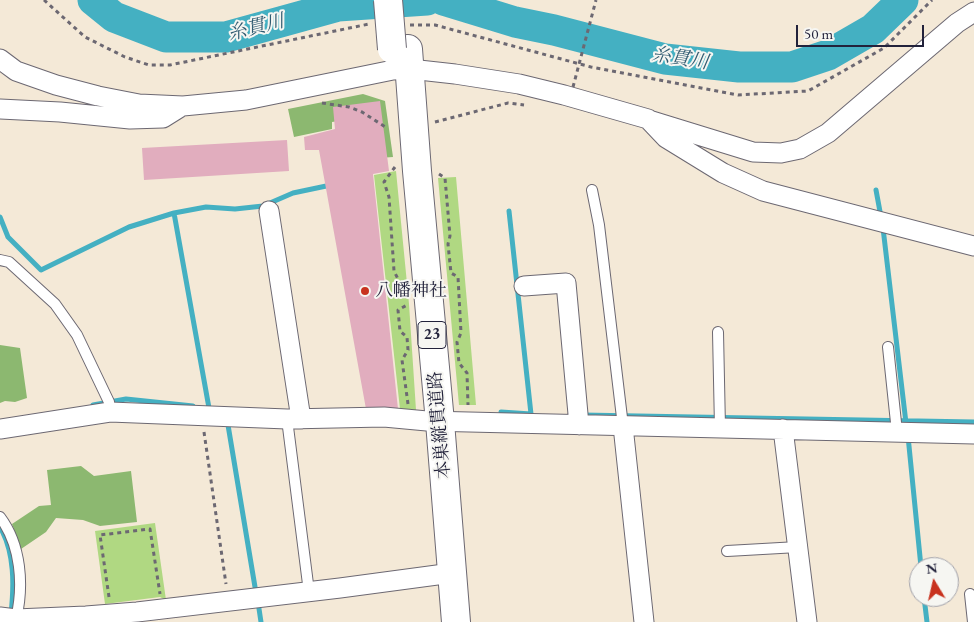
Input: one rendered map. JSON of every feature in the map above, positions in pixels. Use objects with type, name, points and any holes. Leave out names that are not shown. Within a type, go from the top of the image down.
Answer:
[{"type":"main road","name":"23","points":[[388,0],[402,44]]},
{"type":"main road","name":"本巣縦貫道路","points":[[402,44],[426,421],[446,574],[456,622]]},
{"type":"main road","name":"本巣縦貫道路","points":[[443,622],[446,574]]},
{"type":"street","points":[[0,59],[16,71],[56,85],[98,96],[139,104],[182,106],[246,100],[290,92],[402,44],[455,74],[519,84],[564,94],[753,152],[781,153],[800,149],[828,133],[957,23],[974,12]]},
{"type":"street","points":[[0,109],[60,112],[130,119],[163,118],[182,106]]},
{"type":"street","points":[[648,119],[666,138],[723,173],[763,190],[974,246]]},
{"type":"street","points":[[269,211],[294,419]]},
{"type":"street","points":[[524,286],[566,283],[578,425]]},
{"type":"street","points":[[0,429],[110,412],[202,417],[294,419],[384,417],[426,421],[974,434]]},
{"type":"street","points":[[623,426],[644,622]]},
{"type":"street","points":[[784,429],[807,622]]},
{"type":"street","points":[[11,619],[86,616],[162,609],[446,574]]},
{"type":"lane","points":[[592,190],[599,226],[623,426]]},
{"type":"lane","points":[[0,260],[10,262],[55,304],[77,335],[109,402],[110,412]]},
{"type":"lane","points":[[718,332],[720,428]]},
{"type":"lane","points":[[888,348],[897,432]]},
{"type":"lane","points":[[294,419],[309,592]]},
{"type":"lane","points":[[0,517],[7,526],[21,575],[20,602],[11,619]]},
{"type":"lane","points":[[727,551],[798,547]]},
{"type":"lane","points":[[970,594],[973,622]]},
{"type":"path","points":[[44,0],[85,37],[149,65],[170,65],[236,53],[365,24],[375,24]]},
{"type":"path","points":[[573,87],[596,0]]},
{"type":"path","points":[[402,44],[435,25],[591,66],[738,95],[808,91],[884,48],[932,0]]},
{"type":"path","points":[[290,92],[325,104],[349,107],[362,112],[386,128]]},
{"type":"path","points":[[432,122],[508,103],[532,106]]},
{"type":"path","points":[[426,421],[402,360],[408,350],[407,338],[400,330],[398,310],[409,304],[402,284],[394,271],[389,198],[384,182],[393,167],[434,171],[445,178],[451,273],[458,277],[461,333],[457,342],[459,363],[468,373],[469,422]]},
{"type":"path","points":[[202,417],[214,510],[229,601]]},
{"type":"path","points":[[111,614],[100,535],[150,529],[162,609]]},
{"type":"green space","points":[[363,94],[385,101],[393,157],[365,159],[359,118],[332,122],[332,129],[294,137],[288,109]]},
{"type":"green space","points":[[396,171],[409,304],[416,410],[400,409],[374,175]]},
{"type":"green space","points":[[456,177],[476,405],[459,405],[438,178]]},
{"type":"green space","points":[[0,345],[20,348],[27,398],[15,402],[5,401],[0,403]]},
{"type":"green space","points":[[81,466],[94,476],[131,471],[137,522],[100,526],[83,520],[56,518],[46,532],[21,549],[12,524],[39,506],[51,505],[47,470]]},
{"type":"green space","points":[[155,523],[166,600],[160,597],[105,604],[95,531]]},
{"type":"building","name":"八幡神社","points":[[380,101],[389,171],[373,174],[398,409],[366,409],[319,150],[305,150],[304,137],[335,129],[333,107]]},
{"type":"building","points":[[287,140],[289,171],[144,180],[142,148]]},
{"type":"waterway","name":"糸貫川","points":[[93,0],[114,17],[166,37],[226,37],[338,6],[427,0]]},
{"type":"waterway","name":"糸貫川","points":[[443,0],[515,22],[554,30],[665,59],[739,67],[792,67],[828,55],[873,29],[903,0]]},
{"type":"waterway","points":[[0,217],[8,237],[41,270],[129,227],[174,213],[206,207],[235,209],[263,206],[293,193],[331,185]]},
{"type":"waterway","points":[[876,190],[881,217]]},
{"type":"waterway","points":[[509,211],[531,414]]},
{"type":"waterway","points":[[174,213],[209,408]]},
{"type":"waterway","points":[[883,228],[906,423]]},
{"type":"waterway","points":[[93,405],[126,399],[193,406]]},
{"type":"waterway","points":[[501,412],[531,414]]},
{"type":"waterway","points":[[582,415],[974,422]]},
{"type":"waterway","points":[[227,419],[256,593]]},
{"type":"waterway","points":[[908,436],[920,557]]},
{"type":"waterway","points":[[0,527],[11,559],[13,581],[11,614]]},
{"type":"waterway","points":[[258,602],[261,622]]},
{"type":"waterway","points":[[925,607],[927,622]]},
{"type":"place","name":"八幡神社","points":[[365,291]]}]
